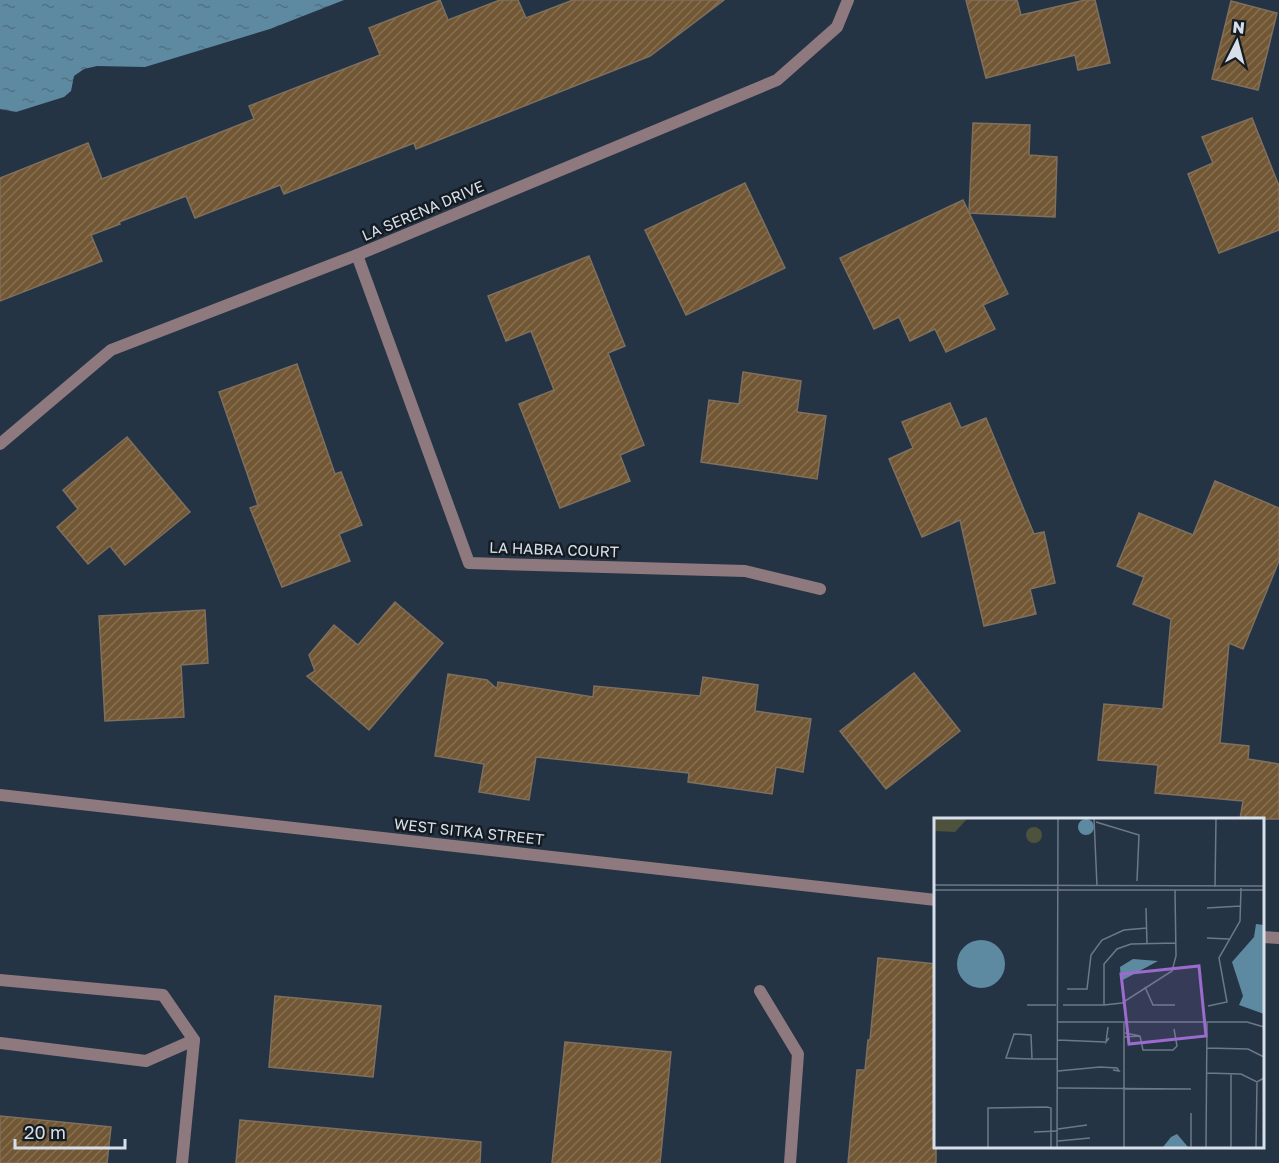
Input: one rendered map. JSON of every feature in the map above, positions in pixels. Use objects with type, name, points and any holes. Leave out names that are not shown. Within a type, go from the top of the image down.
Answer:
[{"type":"street","name":"LA SERENA DRIVE","points":[[0,444],[111,350],[357,255],[777,80],[837,27],[848,0]]},
{"type":"street","name":"LA HABRA COURT","points":[[357,255],[470,563],[745,571],[820,589]]},
{"type":"street","name":"WEST SITKA STREET","points":[[0,795],[934,900]]},
{"type":"street","points":[[1264,937],[1279,938]]},
{"type":"street","points":[[0,980],[162,995],[194,1040],[182,1163]]},
{"type":"street","points":[[760,991],[798,1054],[790,1163]]},
{"type":"street","points":[[0,1044],[146,1061],[194,1040]]},
{"type":"water","points":[[0,0],[344,0],[270,29],[145,67],[97,66],[84,69],[74,76],[71,91],[64,97],[16,112],[0,109]]},
{"type":"building","points":[[440,0],[448,20],[500,0],[518,0],[526,18],[573,0],[724,0],[650,56],[416,149],[414,143],[284,194],[280,185],[195,218],[186,196],[119,222],[120,224],[91,235],[102,261],[0,301],[0,178],[88,143],[102,179],[254,119],[249,106],[380,55],[369,28]]},
{"type":"building","points":[[966,0],[1017,0],[1021,15],[1085,0],[1095,0],[1110,63],[1078,70],[1075,55],[986,78]]},
{"type":"building","points":[[1231,1],[1277,13],[1258,90],[1212,79]]},
{"type":"building","points":[[1252,118],[1279,186],[1279,230],[1219,253],[1188,174],[1213,163],[1202,137]]},
{"type":"building","points":[[973,123],[1030,125],[1029,155],[1057,157],[1055,217],[969,213]]},
{"type":"building","points":[[745,183],[785,268],[686,315],[645,230]]},
{"type":"building","points":[[963,200],[1008,294],[983,305],[995,329],[946,352],[935,329],[910,341],[899,317],[874,329],[840,258]]},
{"type":"building","points":[[589,256],[625,346],[608,353],[644,445],[620,455],[630,481],[560,508],[519,404],[554,390],[531,331],[506,341],[488,296]]},
{"type":"building","points":[[297,364],[335,474],[341,472],[362,525],[339,534],[350,561],[282,587],[250,508],[258,505],[219,392]]},
{"type":"building","points":[[743,372],[801,381],[797,412],[826,416],[817,479],[701,462],[709,400],[739,404]]},
{"type":"building","points":[[950,403],[961,428],[986,418],[1034,534],[1044,532],[1055,583],[1030,589],[1036,614],[984,626],[960,520],[922,537],[889,459],[913,448],[902,422]]},
{"type":"building","points":[[127,437],[190,512],[125,565],[110,546],[88,564],[57,527],[78,509],[63,490]]},
{"type":"building","points":[[1215,481],[1279,508],[1279,561],[1243,649],[1229,643],[1220,743],[1249,746],[1248,759],[1279,764],[1279,819],[1240,818],[1243,801],[1155,793],[1158,765],[1098,760],[1104,704],[1163,709],[1171,619],[1133,604],[1144,577],[1117,566],[1139,513],[1193,535]]},
{"type":"building","points":[[395,602],[443,643],[369,730],[307,676],[315,671],[309,655],[334,625],[358,645]]},
{"type":"building","points":[[205,610],[208,663],[181,665],[184,717],[105,721],[99,616]]},
{"type":"building","points":[[914,673],[960,731],[886,789],[840,731]]},
{"type":"building","points":[[448,674],[487,680],[497,689],[498,682],[593,697],[594,686],[700,696],[703,677],[758,685],[755,711],[811,719],[803,772],[776,767],[772,794],[688,782],[689,773],[536,757],[529,800],[479,792],[484,764],[435,756]]},
{"type":"building","points":[[878,958],[934,964],[934,1148],[936,1148],[936,1163],[848,1163],[857,1070],[865,1070],[868,1040],[870,1040]]},
{"type":"building","points":[[275,996],[381,1006],[373,1077],[269,1067]]},
{"type":"building","points":[[565,1042],[671,1052],[660,1163],[552,1163]]},
{"type":"building","points":[[0,1116],[111,1127],[107,1163],[0,1163]]},
{"type":"building","points":[[240,1120],[481,1142],[480,1163],[236,1163]]}]
